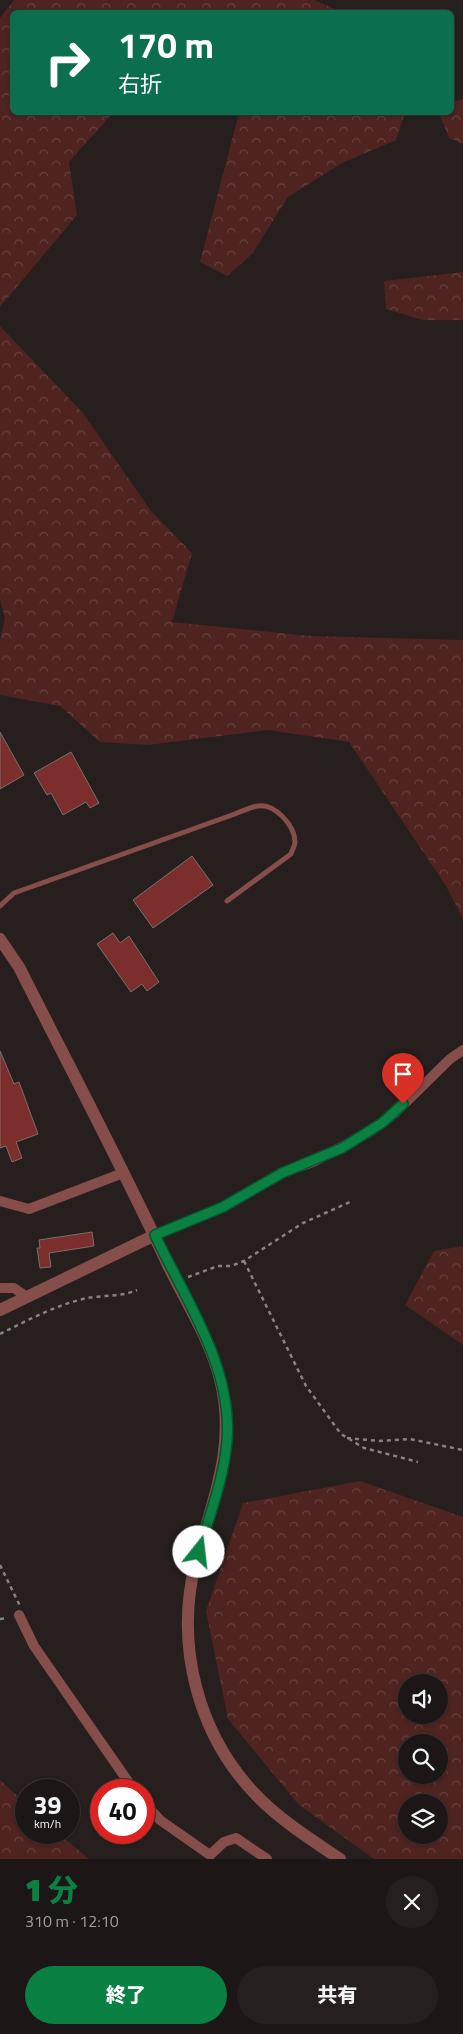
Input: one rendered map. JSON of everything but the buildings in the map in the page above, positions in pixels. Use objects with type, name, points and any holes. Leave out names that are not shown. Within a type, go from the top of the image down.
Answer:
[{"type":"street","points":[[0,939],[19,967],[155,1235],[215,1362],[225,1400],[225,1456],[195,1564],[188,1613],[188,1644],[195,1687],[201,1707],[221,1749],[246,1784],[276,1814],[340,1859]]},
{"type":"street","points":[[0,1310],[155,1235],[223,1207],[282,1173],[313,1162],[368,1133],[395,1112],[450,1059],[463,1050]]},
{"type":"street","points":[[0,1201],[29,1209],[123,1173]]},
{"type":"street","points":[[0,1288],[14,1288],[27,1297]]},
{"type":"street","points":[[19,1616],[34,1646],[126,1779]]},
{"type":"street","points":[[155,1814],[160,1820],[210,1855],[224,1842],[236,1838],[267,1859]]},
{"type":"lane","points":[[0,906],[14,893],[260,805],[275,811],[287,822],[293,833],[295,843],[291,854],[226,901]]},
{"type":"path","points":[[177,1281],[218,1266],[231,1266],[244,1261],[303,1223],[350,1202]]},
{"type":"path","points":[[244,1261],[306,1386],[345,1438],[379,1453],[418,1462]]},
{"type":"path","points":[[0,1334],[44,1312],[86,1298],[129,1294],[137,1290]]},
{"type":"path","points":[[345,1438],[379,1441],[410,1439],[463,1450]]},
{"type":"path","points":[[0,1565],[20,1602],[19,1616]]},
{"type":"green space","points":[[14,0],[314,0],[337,10],[10,10],[10,115],[111,115],[69,162],[77,215],[0,307],[0,18]]},
{"type":"green space","points":[[463,99],[463,144],[449,138],[440,115],[454,115],[454,102]]},
{"type":"green space","points":[[238,115],[404,115],[396,140],[342,163],[288,197],[252,254],[227,276],[200,262]]},
{"type":"green space","points":[[463,272],[463,320],[423,320],[386,309],[384,281]]},
{"type":"green space","points":[[0,326],[83,413],[151,511],[192,553],[172,622],[310,636],[463,640],[463,919],[446,886],[349,742],[268,730],[148,745],[100,742],[60,706],[0,695],[0,641],[5,618],[0,600]]},
{"type":"green space","points":[[463,1246],[463,1345],[405,1305],[434,1251]]},
{"type":"green space","points":[[360,1481],[463,1517],[463,1859],[374,1859],[298,1804],[228,1719],[206,1611],[243,1503]]},
{"type":"green space","points":[[0,1780],[15,1794],[15,1844],[71,1844],[89,1859],[0,1859]]},
{"type":"route","points":[[199,1552],[225,1456],[227,1439],[225,1400],[215,1362],[208,1345],[155,1235],[223,1207],[249,1194],[282,1173],[313,1162],[342,1148],[382,1123],[403,1104]]}]
